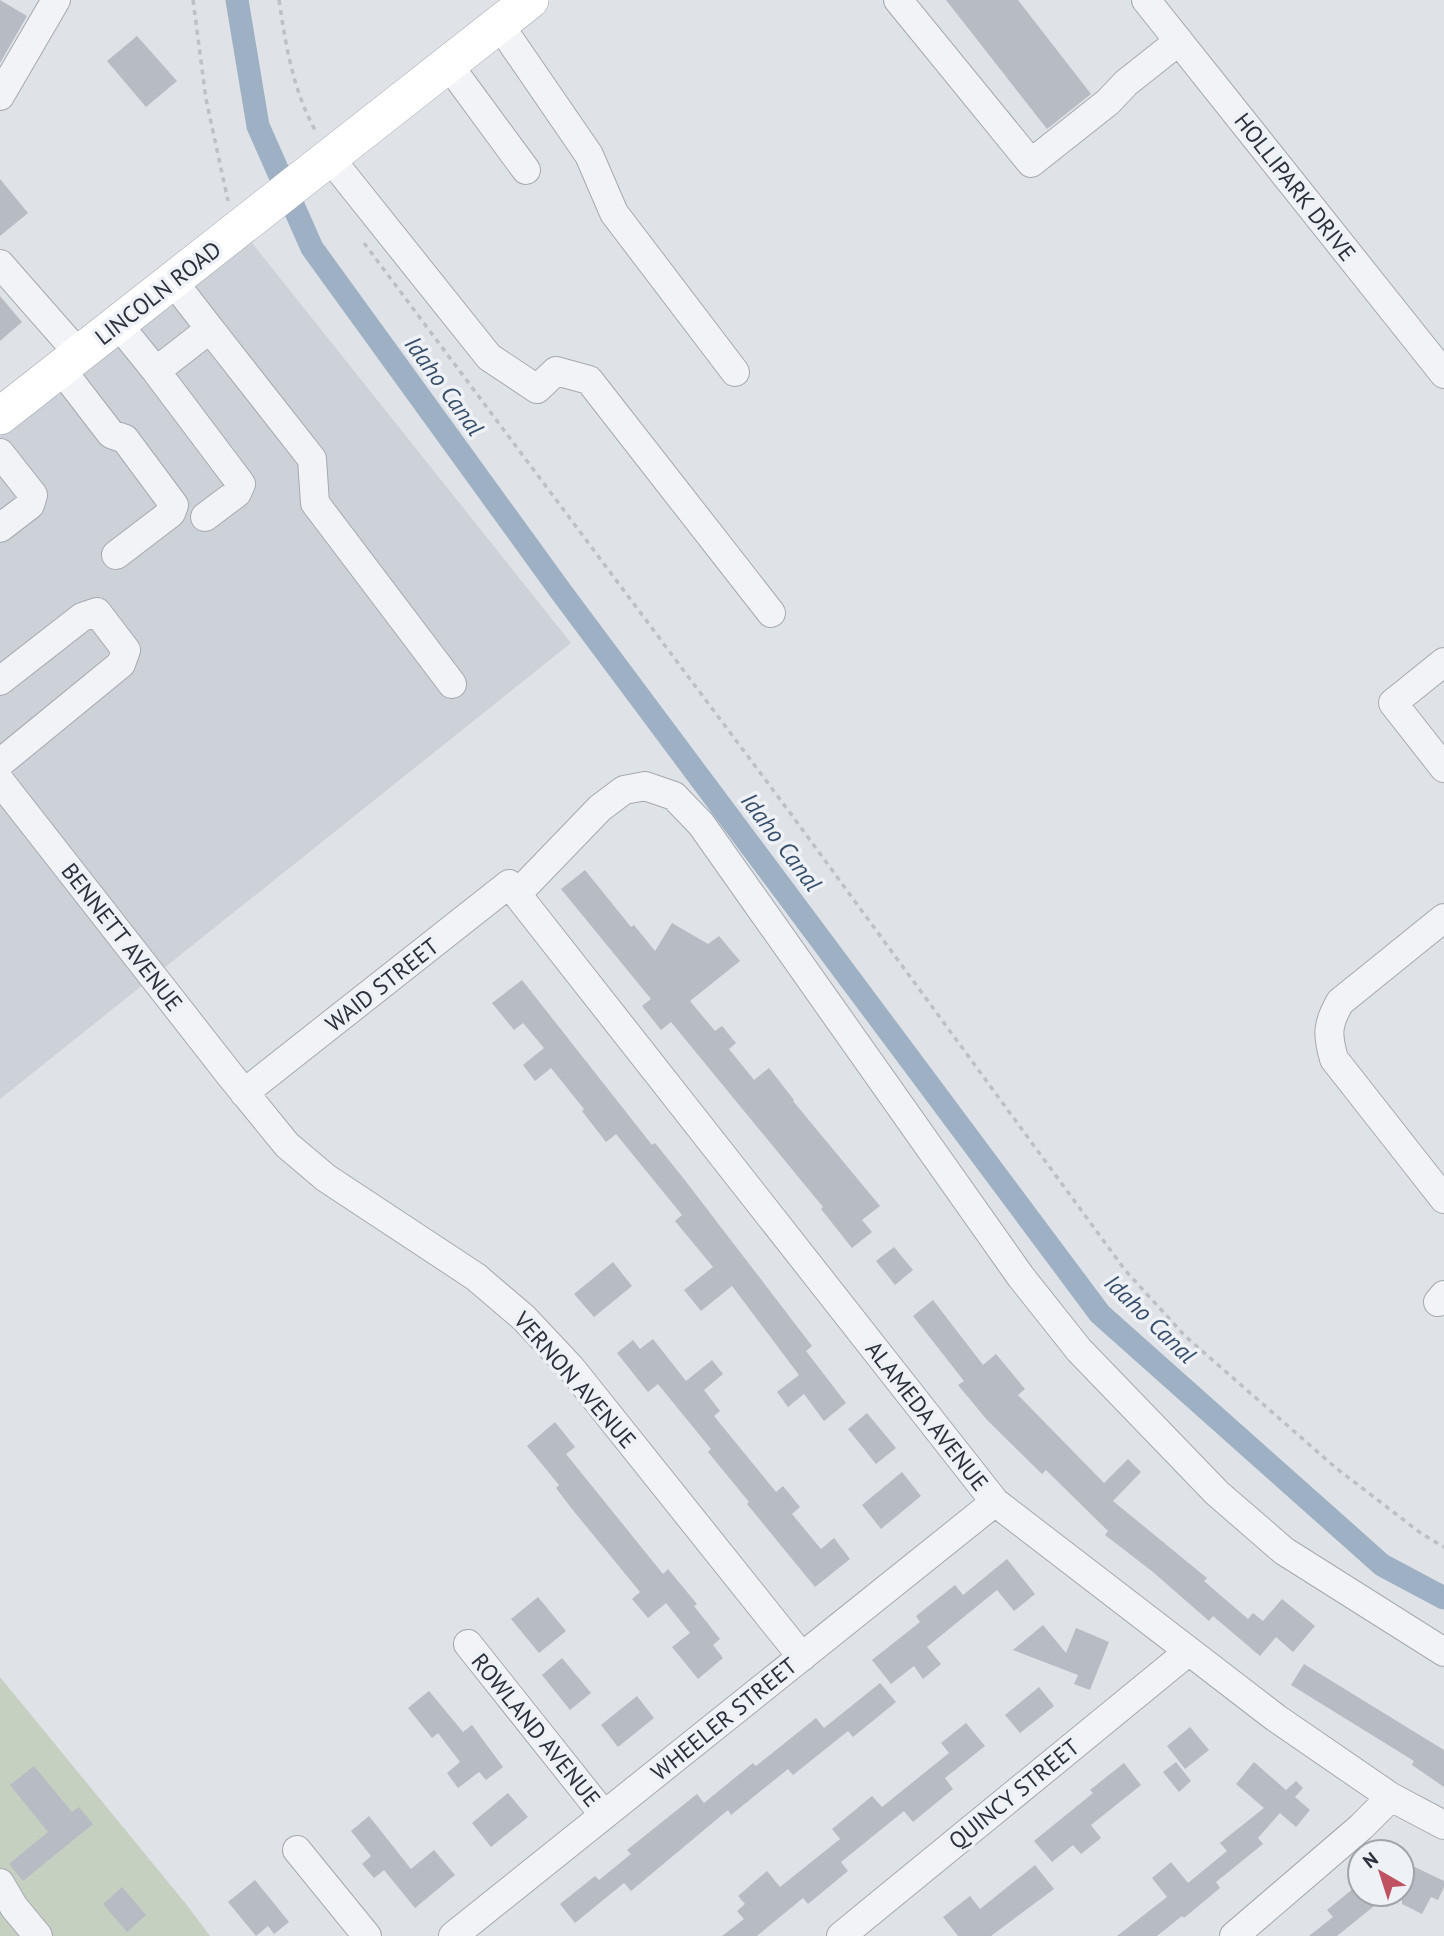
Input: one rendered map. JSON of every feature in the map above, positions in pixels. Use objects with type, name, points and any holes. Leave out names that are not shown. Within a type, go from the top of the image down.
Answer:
[{"type":"main road","name":"LINCOLN ROAD","points":[[0,416],[530,0]]},
{"type":"street","points":[[0,96],[56,0]]},
{"type":"street","points":[[898,0],[1031,163],[1179,41]]},
{"type":"street","name":"HOLLIPARK DRIVE","points":[[1146,0],[1444,374]]},
{"type":"street","points":[[499,24],[589,155],[614,213],[735,372]]},
{"type":"street","points":[[448,64],[526,170]]},
{"type":"street","points":[[323,164],[489,357],[537,388],[556,370],[589,380],[771,613]]},
{"type":"street","points":[[0,264],[70,361],[111,434],[125,439],[174,505],[171,513],[116,555]]},
{"type":"street","points":[[173,281],[312,459],[315,503],[452,684]]},
{"type":"street","points":[[118,324],[241,484],[237,494],[205,517]]},
{"type":"street","points":[[156,371],[210,329]]},
{"type":"street","points":[[0,453],[33,495],[30,505],[0,528]]},
{"type":"street","points":[[0,681],[82,617],[97,612],[126,650],[121,664],[0,762]]},
{"type":"street","points":[[1444,662],[1393,703],[1444,768]]},
{"type":"street","name":"BENNETT AVENUE","points":[[0,781],[244,1093]]},
{"type":"street","points":[[517,894],[600,808],[624,790],[645,786],[674,796],[701,824],[1005,1254],[1079,1350],[1217,1493],[1284,1551],[1444,1652]]},
{"type":"street","name":"WAID STREET","points":[[244,1093],[509,884],[517,894]]},
{"type":"street","name":"ALAMEDA AVENUE","points":[[517,894],[995,1502],[1276,1718],[1391,1797],[1444,1825]]},
{"type":"street","points":[[1444,918],[1340,1002],[1329,1021],[1328,1038],[1334,1059],[1444,1199]]},
{"type":"street","name":"VERNON AVENUE","points":[[244,1093],[287,1144],[326,1178],[476,1277],[524,1318],[571,1368],[802,1657]]},
{"type":"street","name":"WHEELER STREET","points":[[453,1936],[995,1502]]},
{"type":"street","name":"ROWLAND AVENUE","points":[[468,1644],[604,1815]]},
{"type":"street","name":"QUINCY STREET","points":[[841,1936],[1188,1652]]},
{"type":"street","points":[[1234,1936],[1361,1827],[1391,1797]]},
{"type":"street","points":[[297,1850],[367,1936]]},
{"type":"street","points":[[0,1883],[38,1936]]},
{"type":"path","points":[[192,0],[206,99],[225,194],[245,224]]},
{"type":"path","points":[[279,0],[286,51],[298,95],[323,164]]},
{"type":"path","points":[[360,236],[772,788],[1125,1270],[1185,1336],[1325,1459],[1444,1548]]},
{"type":"shaded area","points":[[240,228],[571,643],[0,1099],[0,416]]},
{"type":"green space","points":[[0,1677],[186,1904],[210,1936],[0,1936]]},
{"type":"building","points":[[0,0],[27,16],[0,63]]},
{"type":"building","points":[[946,0],[1018,0],[1091,94],[1047,129]]},
{"type":"building","points":[[137,36],[177,81],[146,107],[107,61]]},
{"type":"building","points":[[0,179],[28,213],[0,236]]},
{"type":"building","points":[[0,296],[22,322],[0,341]]},
{"type":"building","points":[[585,870],[631,927],[634,925],[655,951],[672,923],[708,944],[719,936],[740,961],[690,1001],[715,1031],[722,1026],[736,1043],[729,1049],[754,1080],[769,1068],[880,1206],[862,1220],[872,1232],[852,1248],[821,1209],[823,1207],[671,1022],[661,1030],[642,1006],[651,999],[561,889]]},
{"type":"building","points":[[522,980],[652,1145],[655,1143],[684,1179],[812,1346],[806,1351],[846,1403],[824,1421],[804,1394],[788,1407],[777,1392],[799,1375],[732,1286],[701,1311],[684,1290],[713,1267],[675,1221],[682,1215],[616,1134],[606,1142],[551,1068],[535,1081],[523,1065],[544,1048],[523,1023],[514,1030],[492,1003]]},
{"type":"building","points":[[894,1247],[913,1270],[895,1285],[876,1261]]},
{"type":"building","points":[[613,1262],[632,1286],[594,1317],[574,1294]]},
{"type":"building","points":[[933,1300],[983,1365],[996,1354],[1025,1389],[1018,1395],[1104,1483],[1128,1459],[1141,1472],[1113,1501],[1207,1578],[1204,1581],[1248,1619],[1253,1613],[1263,1621],[1282,1599],[1315,1626],[1293,1652],[1276,1637],[1260,1656],[1213,1616],[1209,1621],[1105,1535],[1108,1531],[1046,1470],[1042,1474],[987,1420],[958,1385],[964,1381],[913,1316]]},
{"type":"building","points":[[653,1339],[686,1381],[712,1360],[723,1374],[704,1390],[720,1411],[714,1416],[776,1492],[783,1486],[800,1507],[792,1514],[821,1549],[834,1538],[850,1559],[815,1587],[747,1504],[749,1502],[708,1452],[711,1449],[658,1384],[648,1392],[617,1353],[633,1340],[640,1349]]},
{"type":"building","points":[[867,1413],[896,1448],[876,1464],[848,1429]]},
{"type":"building","points":[[555,1422],[575,1447],[566,1454],[663,1574],[668,1569],[697,1604],[694,1606],[720,1639],[713,1645],[723,1658],[698,1679],[672,1647],[690,1633],[666,1603],[648,1618],[632,1599],[640,1592],[572,1509],[556,1488],[559,1485],[527,1446]]},
{"type":"building","points":[[902,1472],[921,1496],[881,1529],[862,1505]]},
{"type":"building","points":[[1007,1559],[1035,1594],[1014,1611],[997,1590],[927,1647],[941,1664],[923,1679],[914,1666],[891,1684],[872,1660],[920,1622],[916,1616],[955,1585],[963,1595]]},
{"type":"building","points":[[538,1597],[566,1631],[539,1653],[511,1619]]},
{"type":"building","points":[[1043,1625],[1066,1653],[1076,1628],[1109,1642],[1090,1690],[1074,1684],[1078,1675],[1013,1650]]},
{"type":"building","points":[[562,1658],[591,1693],[570,1710],[542,1675]]},
{"type":"building","points":[[1304,1664],[1444,1750],[1444,1787],[1412,1765],[1414,1761],[1291,1685]]},
{"type":"building","points":[[880,1683],[896,1702],[853,1737],[848,1731],[793,1775],[788,1769],[731,1815],[728,1810],[631,1891],[624,1883],[575,1923],[560,1904],[595,1876],[599,1880],[631,1854],[627,1850],[697,1794],[704,1803],[753,1763],[756,1766],[816,1718],[824,1728]]},
{"type":"building","points":[[1039,1687],[1054,1706],[1020,1733],[1005,1715]]},
{"type":"building","points":[[429,1691],[463,1732],[472,1725],[503,1767],[486,1780],[479,1772],[458,1788],[447,1773],[460,1762],[438,1733],[432,1738],[408,1708]]},
{"type":"building","points":[[637,1696],[654,1718],[618,1747],[601,1725]]},
{"type":"building","points":[[966,1723],[985,1746],[945,1778],[953,1789],[913,1822],[904,1811],[841,1862],[848,1871],[808,1904],[803,1898],[757,1936],[722,1936],[744,1919],[737,1911],[745,1904],[738,1896],[767,1871],[780,1887],[840,1839],[832,1829],[872,1796],[882,1807],[949,1753],[941,1743]]},
{"type":"building","points":[[1190,1727],[1209,1750],[1185,1769],[1167,1746]]},
{"type":"building","points":[[1176,1762],[1191,1781],[1179,1792],[1163,1772]]},
{"type":"building","points":[[1254,1762],[1286,1790],[1296,1781],[1303,1788],[1295,1797],[1310,1810],[1296,1827],[1280,1813],[1258,1838],[1263,1844],[1216,1882],[1220,1888],[1157,1936],[1117,1936],[1167,1897],[1152,1878],[1171,1862],[1188,1883],[1227,1851],[1220,1843],[1264,1808],[1236,1784]]},
{"type":"building","points":[[1124,1763],[1141,1785],[1091,1825],[1101,1838],[1081,1854],[1073,1845],[1052,1862],[1034,1841],[1093,1793],[1090,1790]]},
{"type":"building","points":[[34,1766],[72,1812],[79,1807],[93,1824],[23,1881],[9,1864],[48,1832],[10,1785]]},
{"type":"building","points":[[508,1793],[528,1817],[491,1847],[472,1823]]},
{"type":"building","points":[[369,1816],[411,1869],[434,1850],[455,1875],[415,1908],[384,1870],[374,1878],[362,1864],[371,1856],[351,1831]]},
{"type":"building","points":[[1035,1865],[1054,1889],[991,1936],[958,1936],[943,1917],[970,1896],[980,1909]]},
{"type":"building","points":[[1416,1868],[1444,1881],[1438,1900],[1431,1897],[1422,1914],[1410,1908],[1416,1908]]},
{"type":"building","points":[[255,1880],[289,1922],[274,1934],[268,1926],[256,1936],[228,1902]]},
{"type":"building","points":[[122,1887],[146,1915],[127,1932],[103,1904]]},
{"type":"building","points":[[1346,1894],[1346,1908],[1372,1908],[1337,1936],[1309,1936],[1333,1917],[1327,1910]]},
{"type":"waterway","name":"Idaho Canal","points":[[237,0],[258,126],[312,248],[562,593],[1100,1314],[1382,1565],[1444,1598]]}]
